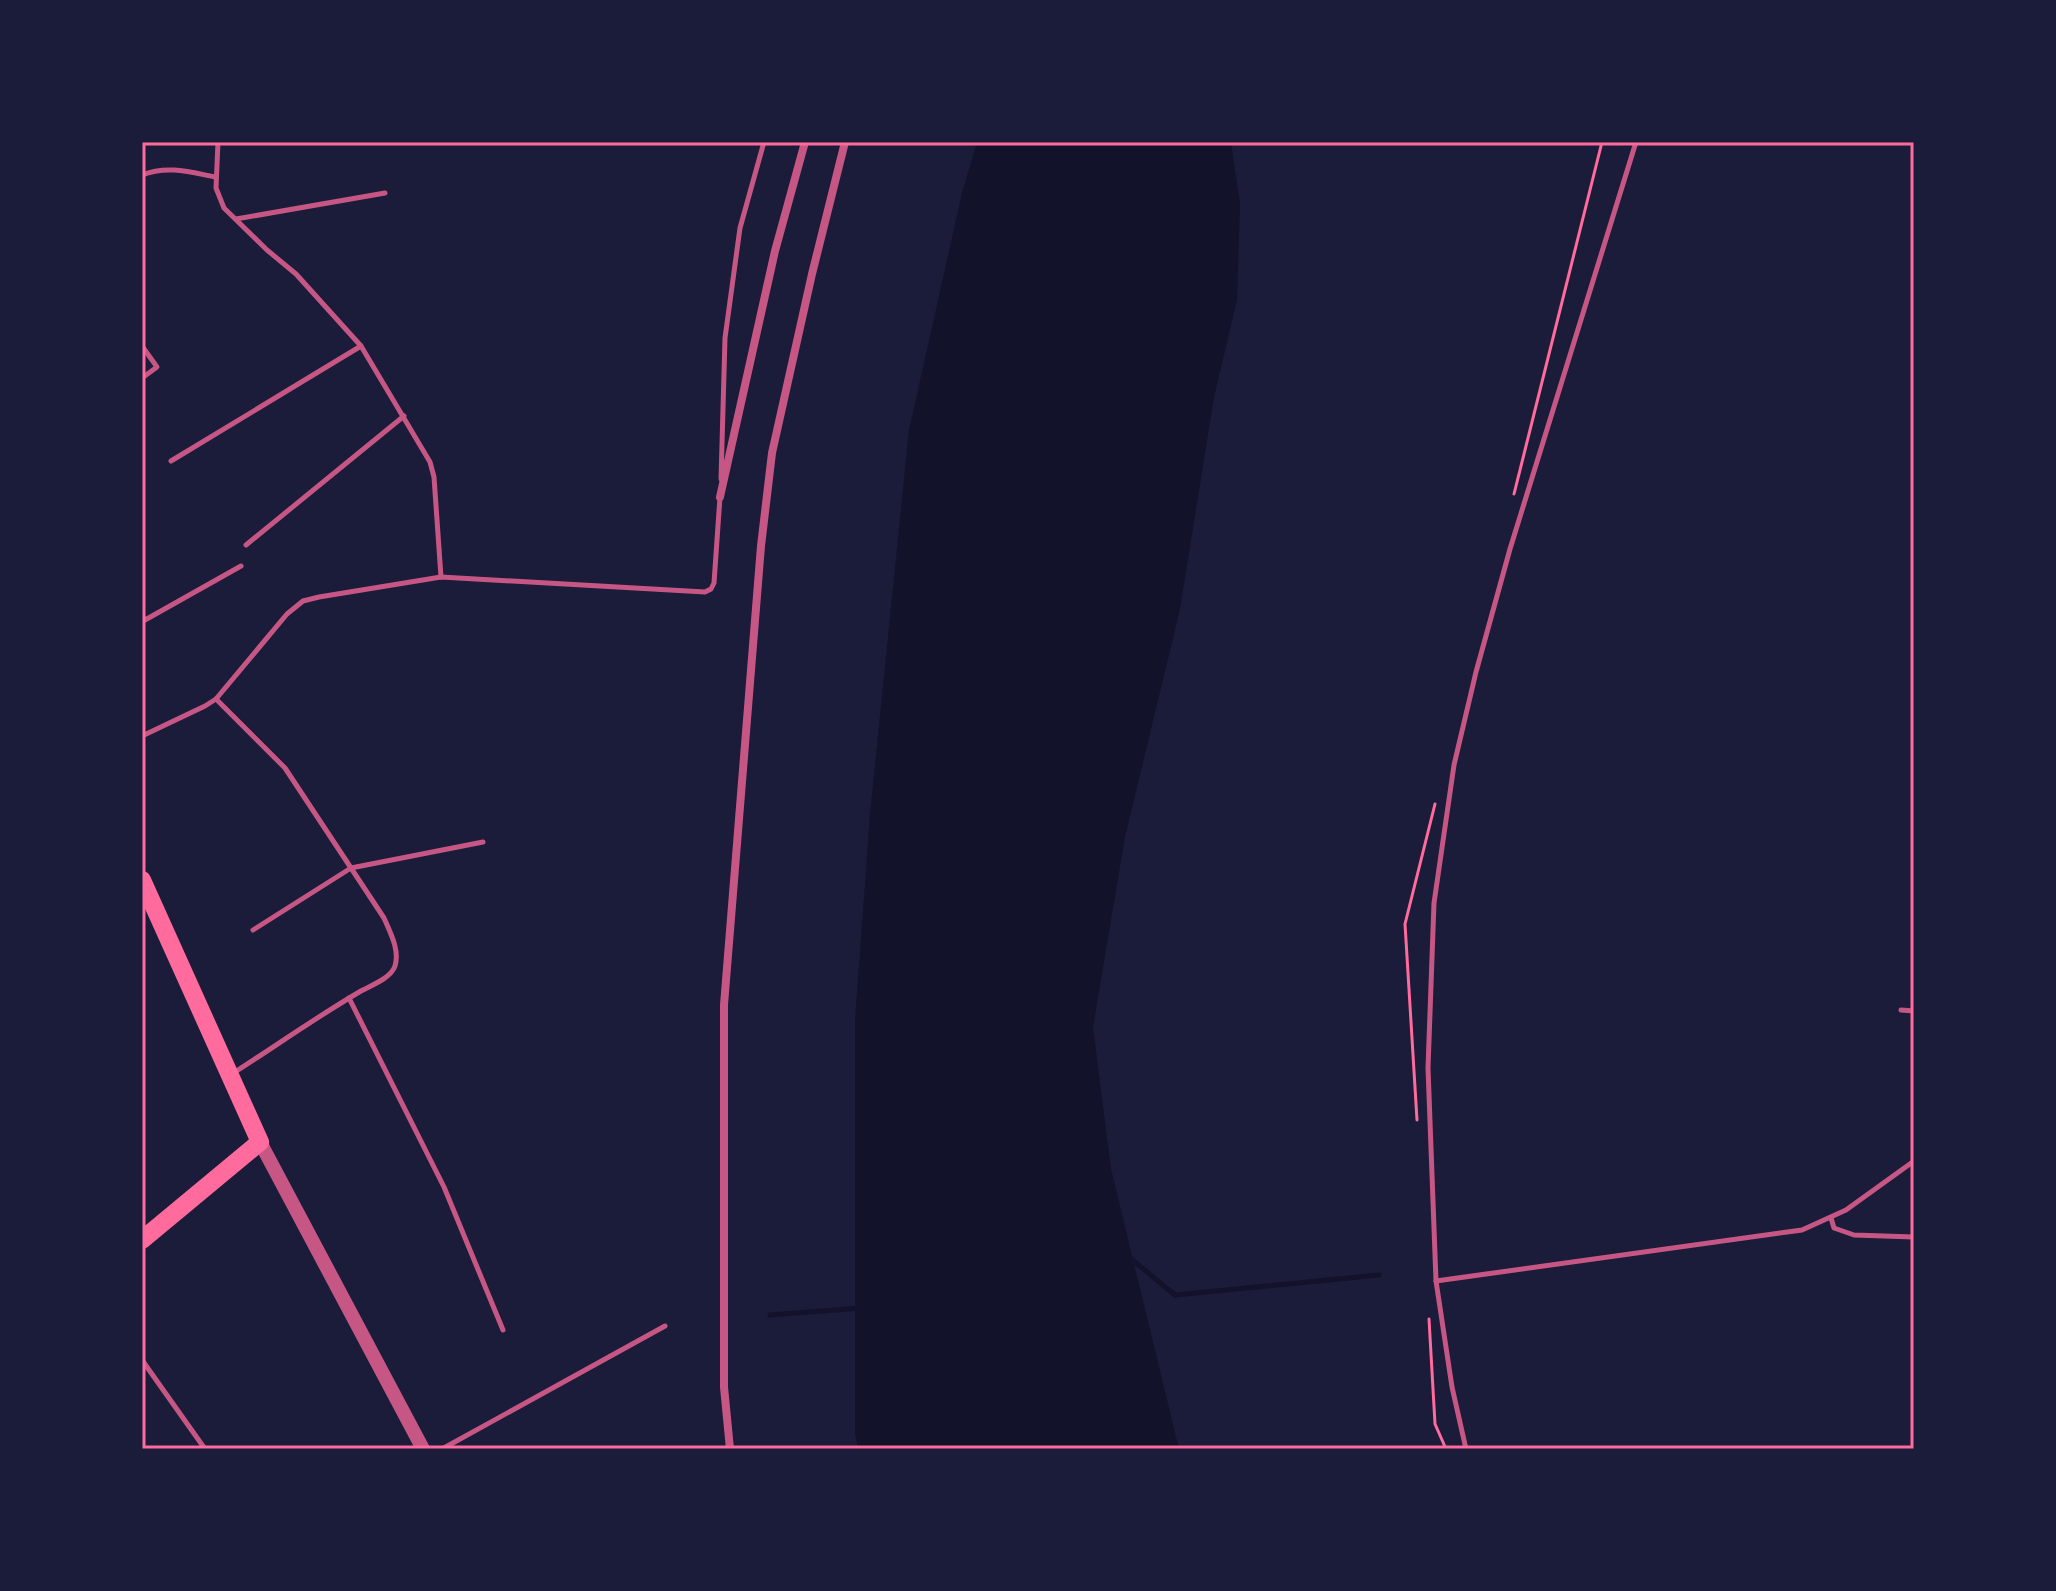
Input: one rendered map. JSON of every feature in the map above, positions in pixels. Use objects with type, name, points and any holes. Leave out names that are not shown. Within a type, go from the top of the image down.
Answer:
[{"type":"main road","points":[[142,880],[260,1142],[142,1240]]},
{"type":"street","points":[[720,497],[775,251],[805,142]]},
{"type":"street","points":[[730,1449],[724,1387],[724,1005],[761,546],[772,453],[845,142]]},
{"type":"street","points":[[260,1142],[423,1449]]},
{"type":"lane","points":[[218,142],[215,177],[224,208],[296,274],[361,346],[430,462],[434,477],[441,577]]},
{"type":"lane","points":[[142,736],[216,699],[287,614],[303,601],[441,577],[705,592],[711,589],[714,583],[720,497],[725,338],[740,228],[764,142]]},
{"type":"lane","points":[[1466,1449],[1452,1387],[1436,1281],[1428,1068],[1434,903],[1454,765],[1476,672],[1510,549],[1636,142]]},
{"type":"lane","points":[[142,175],[162,169],[177,169],[215,177]]},
{"type":"lane","points":[[235,219],[385,193]]},
{"type":"lane","points":[[142,346],[157,367],[142,378]]},
{"type":"lane","points":[[171,461],[361,346]]},
{"type":"lane","points":[[246,545],[404,416]]},
{"type":"lane","points":[[142,616],[145,620],[241,566]]},
{"type":"lane","points":[[216,699],[285,768],[384,918],[396,956],[394,968],[387,976],[231,1075]]},
{"type":"lane","points":[[253,930],[351,868],[483,842]]},
{"type":"lane","points":[[349,998],[444,1187],[503,1330]]},
{"type":"lane","points":[[1901,1010],[1914,1011]]},
{"type":"lane","points":[[1436,1281],[1802,1230],[1846,1210],[1914,1161]]},
{"type":"lane","points":[[1831,1218],[1834,1228],[1854,1235],[1914,1237]]},
{"type":"lane","points":[[442,1449],[665,1326]]},
{"type":"lane","points":[[142,1360],[205,1449]]},
{"type":"path","points":[[1513,494],[1602,142]]},
{"type":"path","points":[[1417,1127],[1405,924],[1436,801]]},
{"type":"path","points":[[1428,1315],[1435,1424],[1446,1449]]},
{"type":"shaded area","points":[[977,142],[1231,142],[1240,204],[1237,300],[1214,397],[1180,609],[1125,837],[1093,1027],[1111,1169],[1179,1449],[858,1449],[855,1433],[855,1021],[870,814],[909,430],[962,193]]},
{"type":"waterway","points":[[1130,1258],[1175,1295],[1379,1275]]},
{"type":"waterway","points":[[770,1315],[861,1308]]}]
